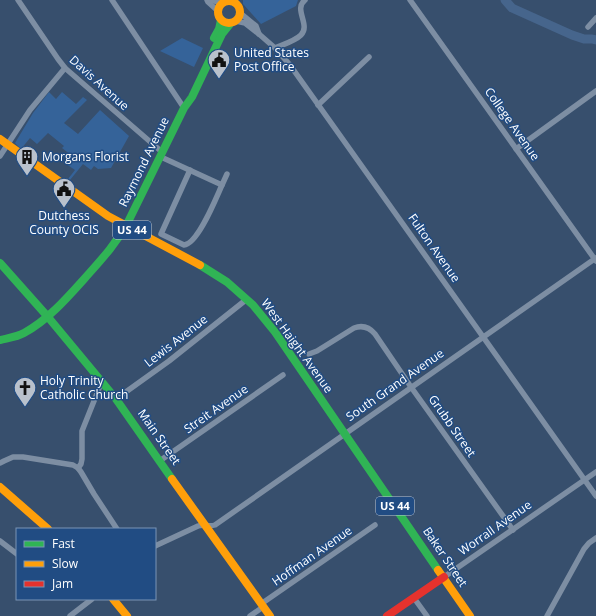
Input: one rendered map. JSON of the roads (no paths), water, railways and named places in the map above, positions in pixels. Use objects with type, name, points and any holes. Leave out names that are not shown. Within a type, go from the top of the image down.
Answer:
[{"type":"main road","points":[[226,2],[237,4],[239,18],[233,22],[226,23],[221,20],[218,14],[220,7],[226,2]]},
{"type":"main road","name":"Raymond Avenue","points":[[184,108],[185,99],[219,30],[221,20]]},
{"type":"main road","name":"Raymond Avenue","points":[[0,340],[17,336],[48,317],[114,245],[126,226],[184,108],[192,97],[222,34],[233,22]]},
{"type":"main road","name":"West Haight Avenue","points":[[0,139],[101,212],[209,270],[227,282],[247,299],[275,332],[345,434]]},
{"type":"main road","name":"Main Street","points":[[0,263],[48,317],[116,399],[161,460],[270,616]]},
{"type":"main road","name":"Baker Street","points":[[345,434],[470,616]]},
{"type":"main road","points":[[0,487],[47,528]]},
{"type":"main road","name":"Worrall Avenue","points":[[388,616],[444,578]]},
{"type":"main road","points":[[114,600],[127,616]]},
{"type":"street","name":"Davis Avenue","points":[[18,0],[65,68],[161,155],[222,185]]},
{"type":"street","points":[[112,0],[184,108]]},
{"type":"street","points":[[207,0],[208,2],[220,7]]},
{"type":"street","points":[[212,0],[220,7]]},
{"type":"street","points":[[275,48],[297,38],[303,33],[304,27],[300,8],[302,2],[305,0]]},
{"type":"street","name":"College Avenue","points":[[410,0],[596,259]]},
{"type":"street","name":"Fulton Avenue","points":[[237,4],[256,26],[259,34]]},
{"type":"street","points":[[588,27],[596,18]]},
{"type":"street","name":"Fulton Avenue","points":[[233,22],[245,23],[275,48],[290,65],[596,496]]},
{"type":"street","points":[[318,105],[369,57]]},
{"type":"street","points":[[0,156],[30,109],[65,68]]},
{"type":"street","points":[[516,149],[596,91]]},
{"type":"street","points":[[190,170],[161,234],[184,245],[188,244],[198,235],[227,174]]},
{"type":"street","name":"South Grand Avenue","points":[[156,546],[203,524],[211,526],[215,524],[596,259]]},
{"type":"street","name":"Lewis Avenue","points":[[116,399],[163,365],[247,299]]},
{"type":"street","name":"Grubb Street","points":[[309,354],[317,351],[354,328],[360,326],[371,330],[513,530]]},
{"type":"street","name":"Streit Avenue","points":[[161,460],[283,375]]},
{"type":"street","points":[[78,468],[82,460],[82,431],[102,381]]},
{"type":"street","points":[[0,463],[13,457],[23,457],[73,465],[81,472],[115,528]]},
{"type":"street","name":"Worrall Avenue","points":[[444,578],[596,472]]},
{"type":"street","name":"Hoffman Avenue","points":[[250,616],[375,525]]},
{"type":"street","points":[[547,616],[584,549],[596,538]]},
{"type":"street","points":[[0,540],[16,553]]},
{"type":"street","points":[[414,598],[427,616]]},
{"type":"street","points":[[70,616],[91,600]]},
{"type":"waterway","points":[[505,0],[512,8],[572,35],[584,39],[596,40]]},
{"type":"place","name":"United States Post Office","points":[[219,80]]},
{"type":"place","name":"Morgans Florist","points":[[27,176]]},
{"type":"place","name":"Dutchess County OCIS","points":[[64,208]]},
{"type":"place","name":"Holy Trinity Catholic Church","points":[[25,408]]}]
